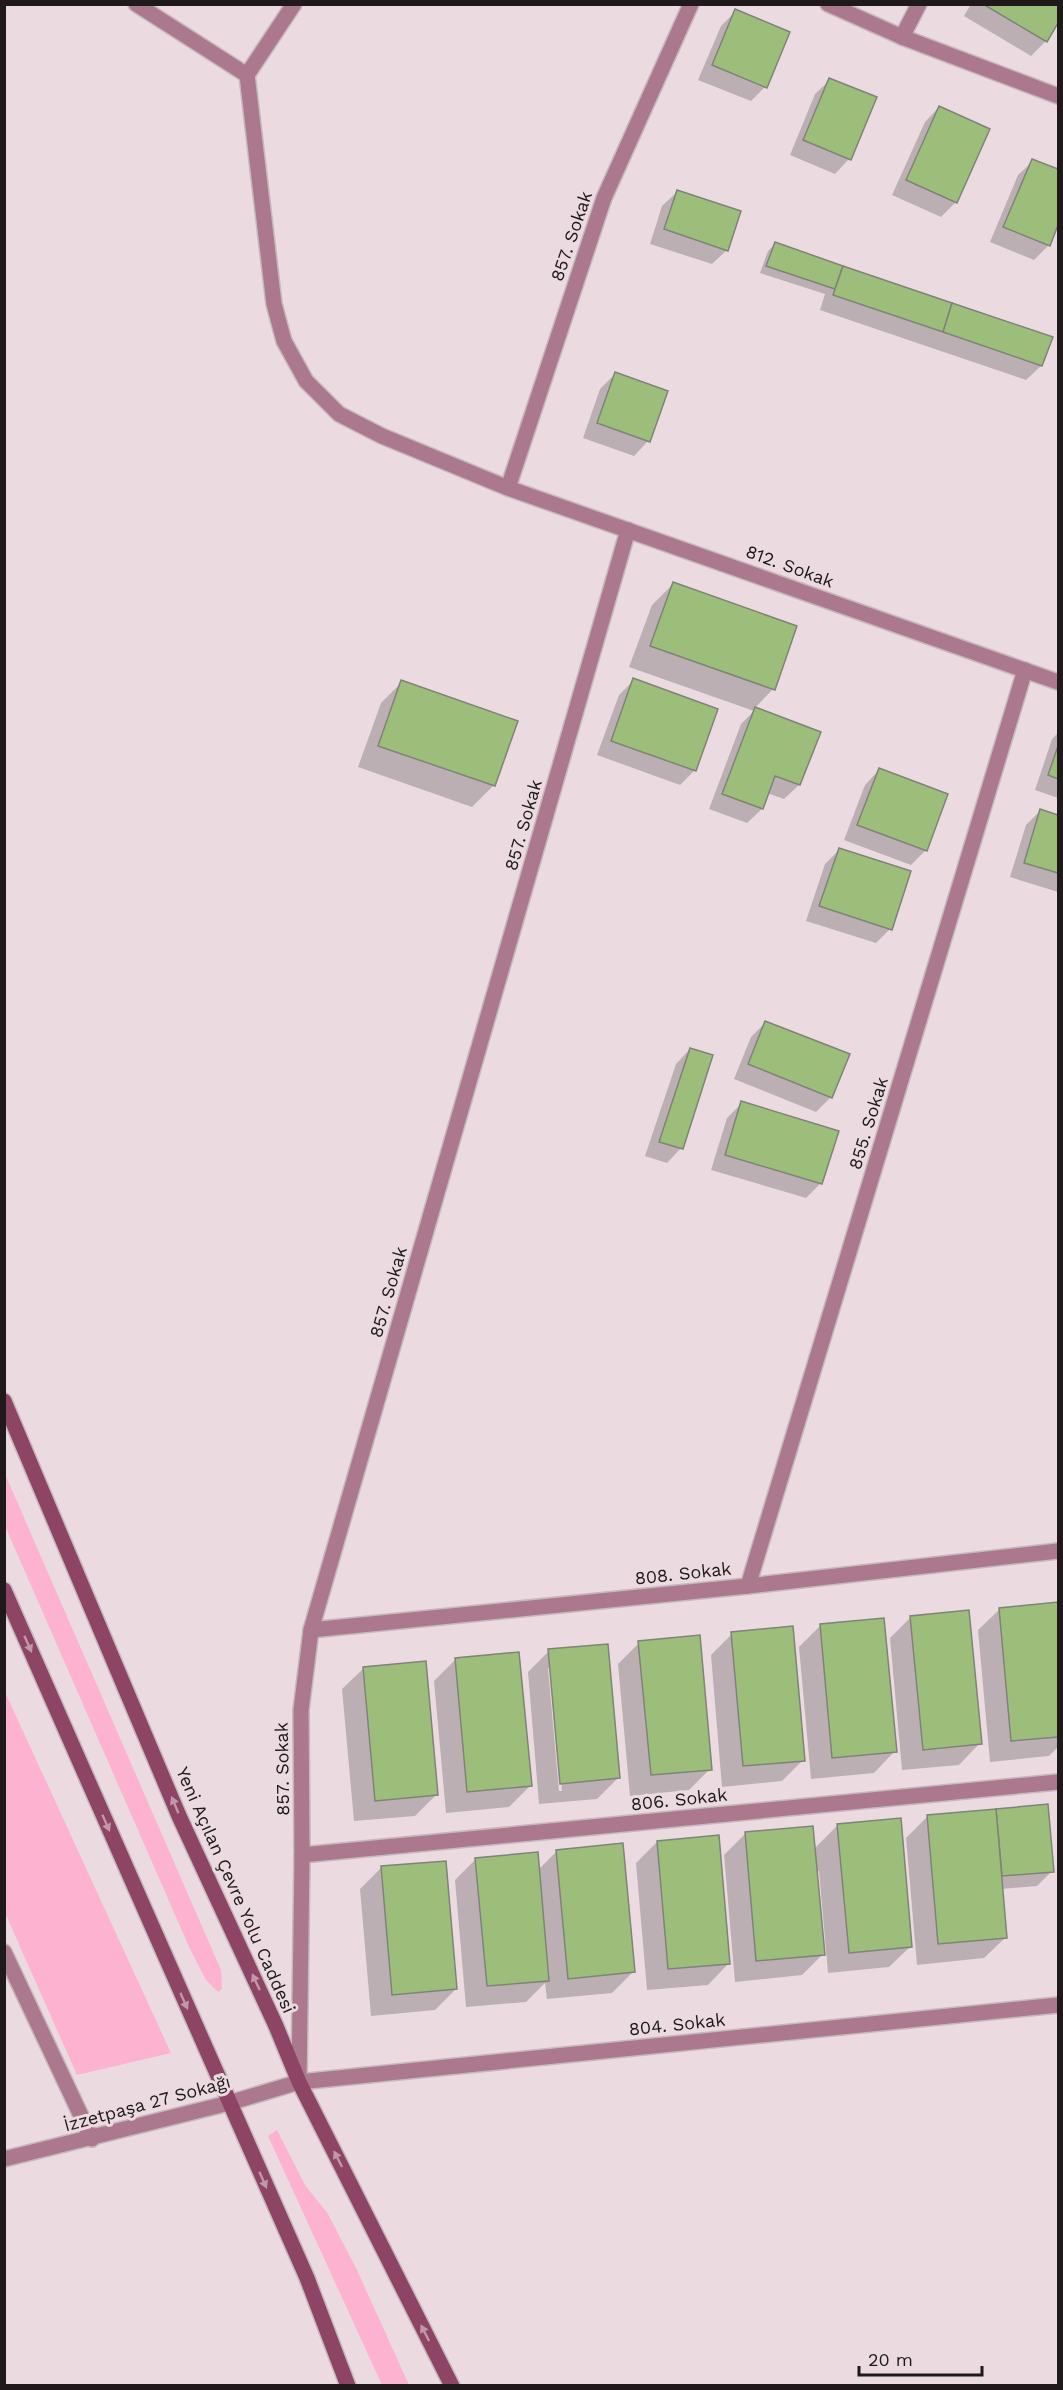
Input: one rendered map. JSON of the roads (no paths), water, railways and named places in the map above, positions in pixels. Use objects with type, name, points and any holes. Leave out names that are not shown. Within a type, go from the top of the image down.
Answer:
[{"type":"main road","name":"Yeni Açılan Çevre Yolu Caddesi","points":[[4,1401],[179,1816],[276,2026],[299,2082],[452,2385]]},
{"type":"main road","points":[[4,1590],[307,2278],[348,2385]]},
{"type":"street","points":[[136,4],[247,75],[294,4]]},
{"type":"street","name":"857. Sokak","points":[[508,488],[604,198],[691,4]]},
{"type":"street","points":[[828,4],[902,38],[1059,96]]},
{"type":"street","points":[[902,38],[919,4]]},
{"type":"street","name":"812. Sokak","points":[[247,75],[274,304],[284,340],[306,381],[339,414],[382,436],[508,488],[1059,682]]},
{"type":"street","name":"857. Sokak","points":[[299,2082],[301,1710],[311,1630],[628,530]]},
{"type":"street","name":"855. Sokak","points":[[748,1586],[1025,670]]},
{"type":"street","name":"808. Sokak","points":[[311,1630],[748,1586],[1059,1551]]},
{"type":"street","name":"806. Sokak","points":[[302,1855],[1059,1782]]},
{"type":"street","points":[[4,1952],[92,2139]]},
{"type":"street","name":"804. Sokak","points":[[299,2082],[1059,2005]]},
{"type":"street","name":"İzzetpaşa 27 Sokağı","points":[[4,2160],[92,2139],[299,2082]]}]
